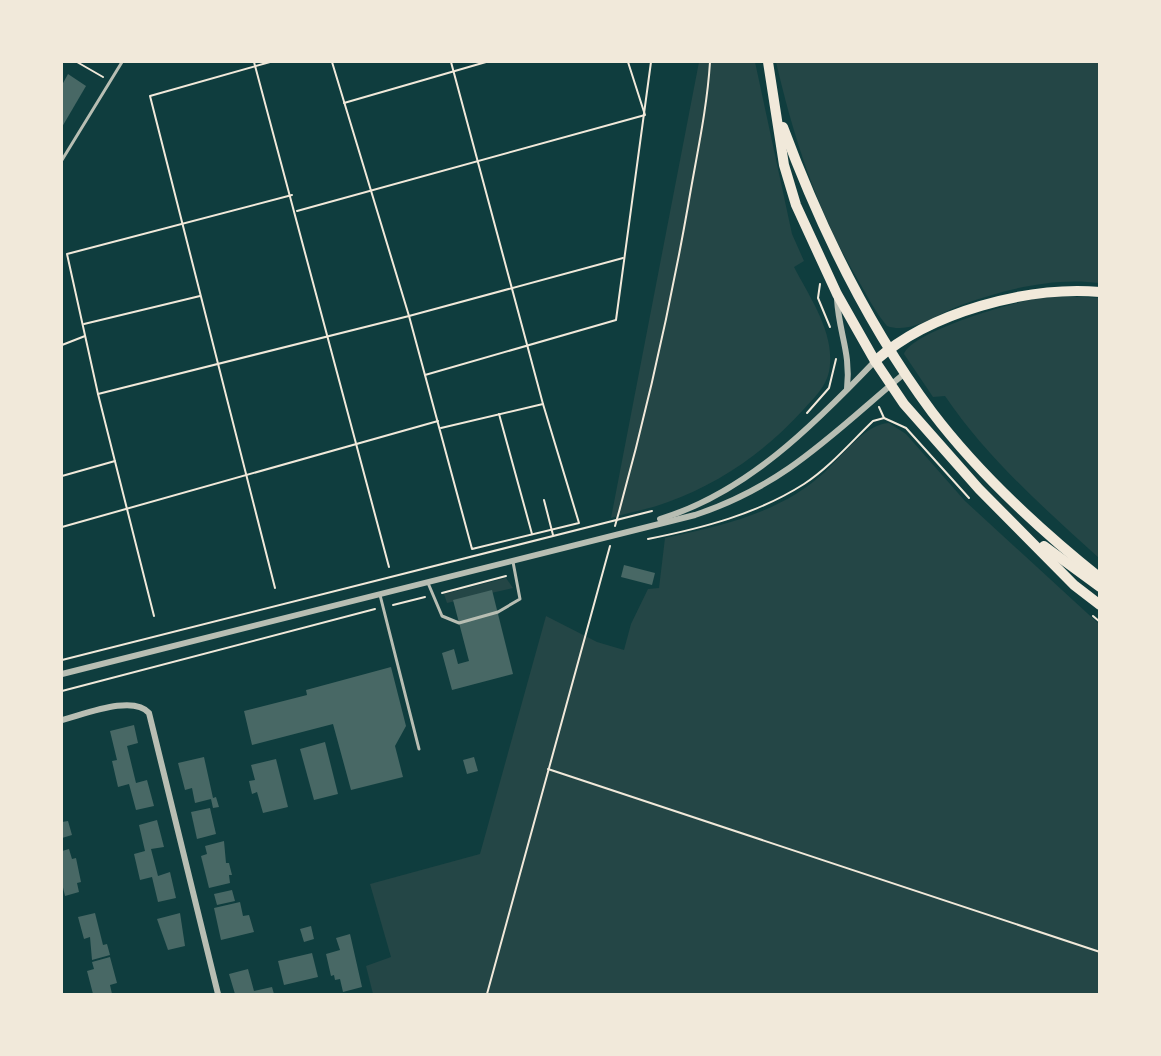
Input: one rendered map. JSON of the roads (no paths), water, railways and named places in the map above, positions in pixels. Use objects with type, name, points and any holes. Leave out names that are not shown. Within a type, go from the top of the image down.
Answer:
[{"type":"main road","points":[[768,62],[784,165],[796,205],[837,294],[875,361],[890,385],[916,418],[1074,585],[1100,606]]},
{"type":"main road","points":[[776,107],[805,185],[839,259],[905,373],[934,414],[1000,488],[1038,526],[1100,578]]},
{"type":"main road","points":[[875,361],[890,347],[956,315],[1009,298],[1042,292],[1100,292]]},
{"type":"main road","points":[[1015,524],[1100,587]]},
{"type":"street","points":[[837,294],[838,317],[849,365],[847,390]]},
{"type":"street","points":[[613,534],[686,511],[767,463],[813,424],[875,361]]},
{"type":"street","points":[[62,674],[695,515],[749,494],[786,473],[814,452],[905,373]]},
{"type":"street","points":[[62,720],[129,703],[142,706],[149,713],[218,994]]},
{"type":"lane","points":[[62,160],[122,62]]},
{"type":"lane","points":[[428,581],[441,616],[459,623],[498,612],[520,599],[513,560]]},
{"type":"lane","points":[[380,593],[419,749]]}]
